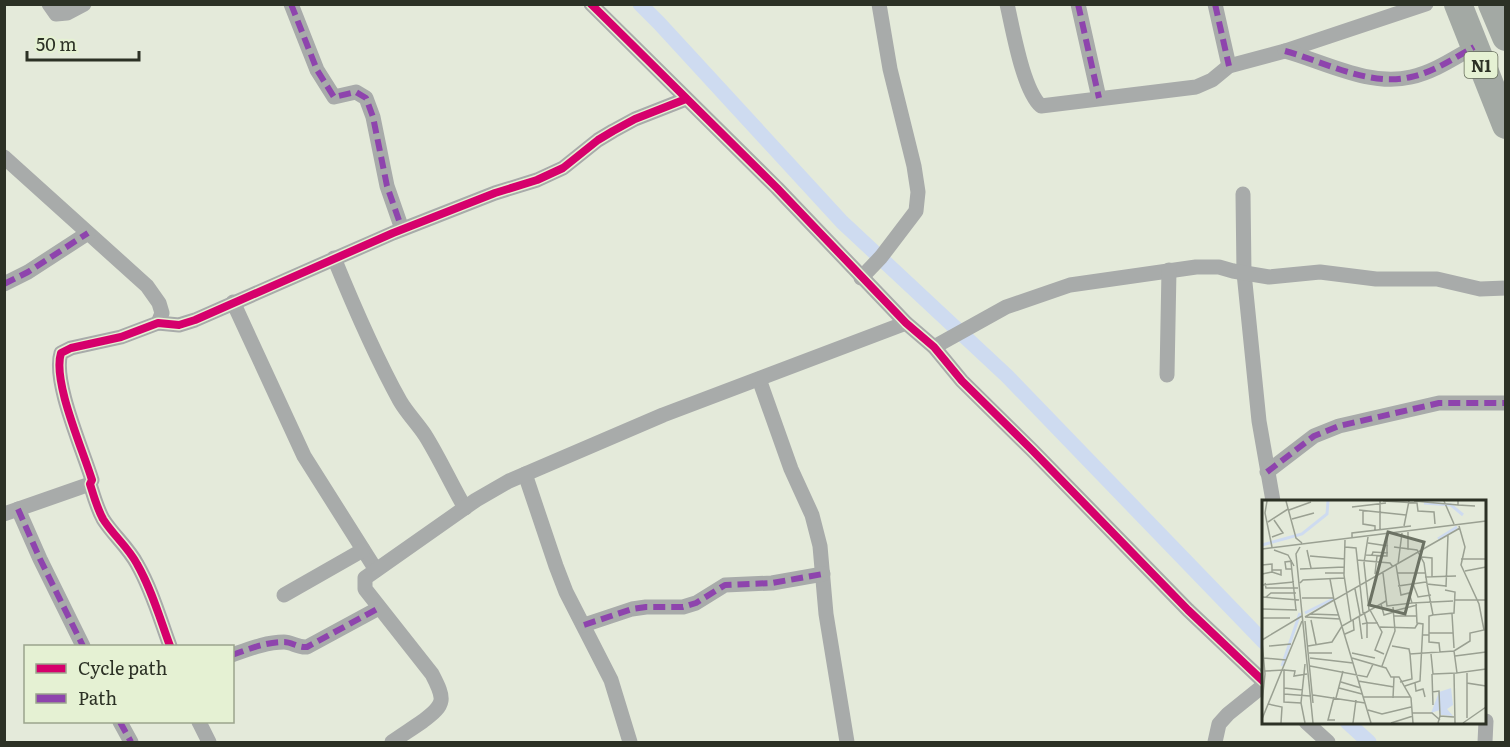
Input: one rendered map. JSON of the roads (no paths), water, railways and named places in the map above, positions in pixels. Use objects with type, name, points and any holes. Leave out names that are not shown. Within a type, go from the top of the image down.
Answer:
[{"type":"highway","name":"N1","points":[[1458,4],[1506,125]]},
{"type":"highway","name":"N1","points":[[1492,4],[1506,37]]},
{"type":"street","points":[[49,4],[56,14],[68,13],[84,4]]},
{"type":"street","points":[[291,4],[317,70],[334,97],[356,92],[366,98],[387,186],[402,229]]},
{"type":"street","points":[[591,4],[777,188],[861,278],[934,347],[962,381],[1041,458],[1188,610],[1262,681]]},
{"type":"street","points":[[861,278],[881,257],[916,211],[918,192],[914,166],[890,69],[879,4]]},
{"type":"street","points":[[1007,4],[1027,82],[1034,100],[1041,106],[1196,87],[1212,80],[1229,66],[1285,51],[1426,4]]},
{"type":"street","points":[[1078,4],[1099,98]]},
{"type":"street","points":[[1215,4],[1229,66]]},
{"type":"street","points":[[1285,51],[1383,80],[1411,77],[1438,67],[1474,47]]},
{"type":"street","points":[[170,645],[138,566],[129,551],[104,521],[95,502],[90,484],[92,480],[66,400],[59,361],[62,353],[71,348],[121,337],[158,323],[179,325],[402,229],[495,193],[537,180],[563,168],[598,140],[635,119],[686,99]]},
{"type":"street","points":[[4,157],[147,286],[159,303],[162,313],[158,323]]},
{"type":"street","points":[[1243,194],[1244,273],[1259,421],[1273,500]]},
{"type":"street","points":[[4,284],[28,272],[88,233]]},
{"type":"street","points":[[334,258],[390,383],[402,405],[414,418],[434,450],[465,508]]},
{"type":"street","points":[[934,347],[1006,307],[1071,285],[1197,267],[1219,267],[1269,277],[1320,272],[1376,279],[1437,279],[1480,289],[1506,288]]},
{"type":"street","points":[[1167,375],[1169,270]]},
{"type":"street","points":[[233,302],[304,456],[376,570]]},
{"type":"street","points":[[392,742],[408,737],[438,711],[441,698],[432,674],[365,590],[365,578],[484,495],[525,474],[663,415],[906,323]]},
{"type":"street","points":[[759,379],[791,469],[812,515],[820,546],[826,614],[835,677],[848,742]]},
{"type":"street","points":[[1267,471],[1314,436],[1339,426],[1439,403],[1506,403]]},
{"type":"street","points":[[525,474],[566,592],[611,680],[630,742]]},
{"type":"street","points":[[83,645],[40,559],[11,512],[90,484]]},
{"type":"street","points":[[284,595],[363,550]]},
{"type":"street","points":[[584,625],[632,609],[683,607],[696,603],[725,585],[772,582],[823,574]]},
{"type":"street","points":[[234,654],[274,643],[288,642],[302,648],[307,647],[379,608]]},
{"type":"street","points":[[1215,742],[1219,724],[1262,685]]},
{"type":"street","points":[[120,723],[130,742]]},
{"type":"street","points":[[200,723],[209,742]]},
{"type":"street","points":[[1307,723],[1328,742]]},
{"type":"street","points":[[1485,742],[1486,723]]},
{"type":"waterway","points":[[640,4],[842,222],[1007,376],[1262,640]]},
{"type":"waterway","points":[[1348,723],[1369,742]]}]
